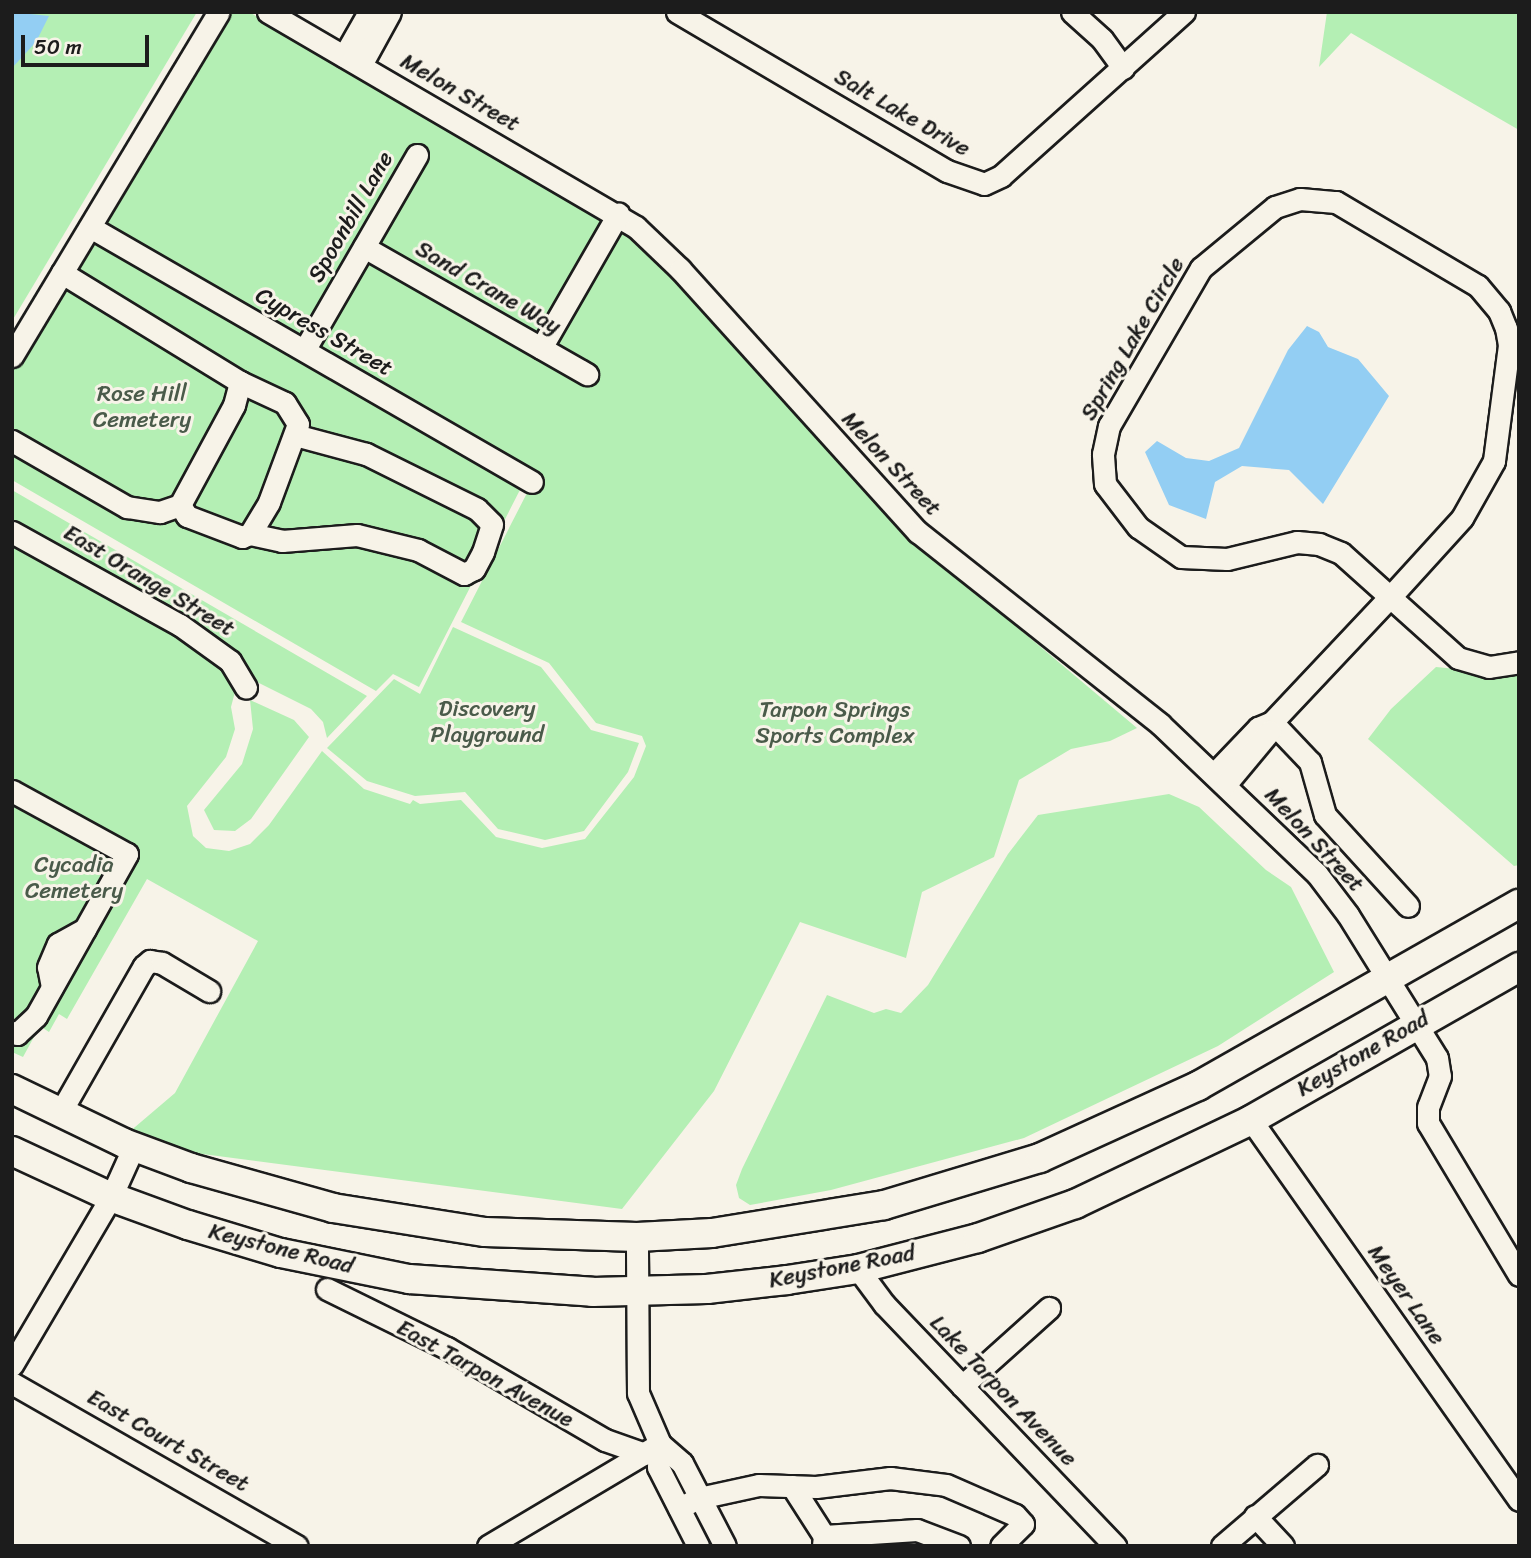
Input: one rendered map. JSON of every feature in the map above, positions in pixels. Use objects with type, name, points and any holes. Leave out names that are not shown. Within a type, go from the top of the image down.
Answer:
[{"type":"main road","points":[[12,1089],[134,1146],[265,1191],[412,1222],[485,1232],[637,1237],[798,1222],[954,1187],[1040,1158],[1198,1086],[1384,978],[1519,904]]},
{"type":"main road","name":"Keystone Road","points":[[111,1197],[281,1253],[409,1279],[542,1292],[707,1289],[858,1269],[978,1238],[1075,1205],[1251,1120],[1416,1023],[1519,967]]},
{"type":"main road","points":[[12,1151],[111,1197]]},
{"type":"street","name":"Melon Street","points":[[268,12],[618,214],[671,260],[918,532],[1154,719],[1328,887],[1384,978],[1416,1023],[1440,1066],[1428,1123],[1519,1275]]},
{"type":"street","points":[[352,61],[369,12]]},
{"type":"street","points":[[352,61],[390,12]]},
{"type":"street","name":"Salt Lake Drive","points":[[677,12],[975,183],[1002,176],[1184,12]]},
{"type":"street","points":[[1072,12],[1102,39],[1123,68]]},
{"type":"street","points":[[12,356],[216,13]]},
{"type":"street","name":"Spoonbill Lane","points":[[309,342],[417,155]]},
{"type":"street","name":"Spring Lake Circle","points":[[1219,779],[1258,728],[1272,722],[1390,597],[1465,514],[1494,461],[1508,345],[1506,328],[1495,304],[1478,286],[1326,199],[1290,201],[1275,207],[1201,268],[1109,426],[1103,454],[1105,484],[1138,527],[1181,557],[1214,561],[1297,542],[1319,544],[1341,553],[1390,597]]},
{"type":"street","points":[[541,348],[618,214]]},
{"type":"street","name":"Cypress Street","points":[[90,227],[532,482]]},
{"type":"street","name":"Sand Crane Way","points":[[364,247],[587,374]]},
{"type":"street","points":[[62,273],[240,382],[285,403],[298,424],[269,502],[250,534]]},
{"type":"street","points":[[12,441],[127,507],[160,512],[180,505],[234,405],[240,382]]},
{"type":"street","points":[[180,505],[187,516],[242,537],[250,534],[282,541],[357,535],[418,550],[464,574],[474,569],[484,552],[492,524],[477,509],[366,454],[295,435]]},
{"type":"street","name":"East Orange Street","points":[[12,532],[180,625],[230,661],[246,688]]},
{"type":"street","points":[[1390,597],[1458,658],[1489,667],[1519,663]]},
{"type":"street","points":[[1272,722],[1310,762],[1325,815],[1408,905]]},
{"type":"street","points":[[12,792],[127,854],[27,1026],[12,1032]]},
{"type":"street","points":[[60,1113],[144,966],[150,961],[162,963],[209,991]]},
{"type":"street","name":"Meyer Lane","points":[[1251,1120],[1519,1500]]},
{"type":"street","points":[[12,1365],[111,1197],[134,1146]]},
{"type":"street","points":[[637,1237],[634,1292],[638,1393],[658,1467],[698,1546]]},
{"type":"street","name":"Lake Tarpon Avenue","points":[[858,1269],[884,1304],[1103,1542]]},
{"type":"street","name":"East Tarpon Avenue","points":[[327,1289],[447,1348],[605,1440],[652,1449]]},
{"type":"street","points":[[962,1386],[1049,1308]]},
{"type":"street","name":"East Court Street","points":[[12,1382],[297,1546]]},
{"type":"street","points":[[652,1449],[682,1463],[724,1546]]},
{"type":"street","points":[[488,1546],[652,1449]]},
{"type":"street","points":[[1222,1546],[1317,1465]]},
{"type":"street","points":[[680,1508],[699,1497],[759,1485],[792,1486],[890,1478],[946,1485],[1015,1515],[1023,1524],[1001,1546]]},
{"type":"street","points":[[792,1486],[823,1541],[917,1530],[959,1546]]},
{"type":"street","points":[[1255,1516],[1283,1546]]},
{"type":"green space","points":[[12,12],[197,12],[12,321]]},
{"type":"green space","name":"Tarpon Springs Sports Complex","points":[[229,12],[249,12],[629,235],[664,267],[903,531],[1137,728],[1110,741],[1071,749],[1019,780],[994,857],[922,892],[906,958],[800,922],[714,1091],[622,1209],[172,1150],[128,1133],[175,1093],[258,941],[147,879],[67,1019],[59,1014],[49,1032],[40,1026],[23,1057],[12,1052],[12,543],[175,634],[223,669],[236,688],[231,707],[235,729],[226,757],[187,806],[193,836],[206,848],[229,851],[250,844],[269,825],[322,751],[364,789],[410,804],[413,800],[420,804],[461,800],[496,837],[542,848],[585,839],[634,777],[646,746],[642,736],[596,723],[549,663],[461,622],[528,491],[535,495],[545,478],[103,223]]},
{"type":"green space","points":[[1327,12],[1519,12],[1519,130],[1351,33],[1319,67]]},
{"type":"green space","name":"Rose Hill Cemetery","points":[[97,232],[523,484],[419,687],[393,674],[376,691],[12,480],[12,369]]},
{"type":"green space","points":[[12,490],[367,696],[327,738],[323,722],[311,709],[253,680],[236,653],[218,639],[12,521]]},
{"type":"green space","name":"Discovery Playground","points":[[453,627],[541,667],[591,730],[639,743],[628,772],[584,831],[545,840],[498,829],[465,792],[415,796],[367,781],[327,748],[394,679],[420,694]]},
{"type":"green space","points":[[1436,667],[1497,673],[1519,667],[1519,865],[1514,866],[1368,739],[1391,709]]},
{"type":"green space","points":[[250,700],[294,720],[309,737],[251,819],[235,831],[214,830],[204,810],[242,764],[253,729]]},
{"type":"green space","points":[[1169,794],[1199,807],[1266,870],[1291,887],[1334,972],[1218,1046],[1024,1138],[831,1190],[750,1205],[739,1198],[736,1185],[742,1169],[827,995],[874,1013],[886,1009],[901,1013],[928,985],[1008,854],[1038,815]]},
{"type":"water","points":[[12,12],[49,16],[36,42],[12,68]]},
{"type":"water","points":[[1307,326],[1319,332],[1328,347],[1358,359],[1389,396],[1323,504],[1289,470],[1242,466],[1215,482],[1206,519],[1169,505],[1145,452],[1157,441],[1186,458],[1209,461],[1239,448],[1288,350]]},
{"type":"park label","name":"Cycadia Cemetery","points":[[74,878]]}]
